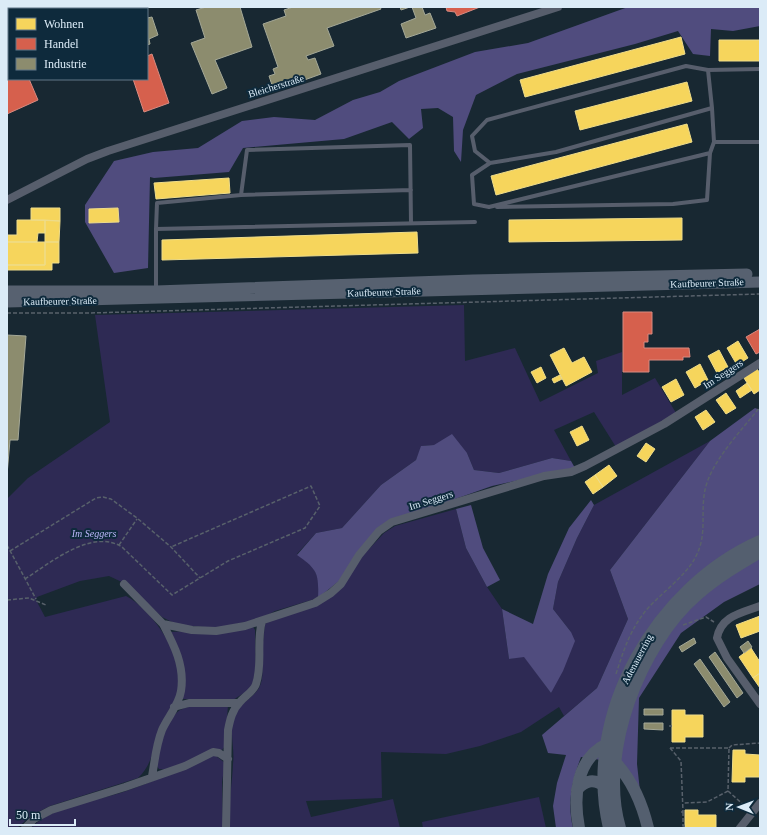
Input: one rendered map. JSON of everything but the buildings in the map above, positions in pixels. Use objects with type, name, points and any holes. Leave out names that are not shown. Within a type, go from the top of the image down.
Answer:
[{"type":"main road","name":"Kaufbeurer Straße","points":[[7,290],[156,291],[473,280],[760,274]]},
{"type":"main road","name":"Kaufbeurer Straße","points":[[7,302],[760,282]]},
{"type":"main road","name":"Adenauerring","points":[[609,828],[604,787],[607,744],[609,728],[621,689],[652,631],[686,590],[725,558],[760,541]]},
{"type":"main road","name":"Adenauerring","points":[[620,828],[616,804],[616,762],[619,732],[634,688],[646,663],[671,624],[696,595],[734,568],[760,552]]},
{"type":"main road","points":[[579,828],[577,790],[586,761],[597,748],[607,744]]},
{"type":"main road","points":[[616,762],[625,772],[640,802],[648,828]]},
{"type":"main road","points":[[577,790],[582,784],[590,781],[600,783],[604,787]]},
{"type":"main road","points":[[616,804],[628,798],[634,798],[640,802]]},
{"type":"street","name":"Bleicherstraße","points":[[7,200],[94,156],[189,124],[558,7]]},
{"type":"street","name":"Im Seggers","points":[[163,624],[192,630],[216,631],[262,621],[315,603],[332,593],[340,584],[359,555],[379,531],[392,522],[536,478],[571,472],[585,466],[664,424],[760,363]]},
{"type":"street","points":[[124,584],[163,624],[174,645],[180,662],[181,693],[162,732],[156,751],[152,776]]},
{"type":"street","points":[[760,606],[729,618],[721,626],[717,638],[727,658],[760,704]]},
{"type":"street","points":[[226,828],[228,730],[231,716],[238,703],[256,685],[258,674],[259,631],[262,621]]},
{"type":"street","points":[[174,707],[190,703],[238,703]]},
{"type":"street","points":[[25,828],[34,819],[51,810],[125,787],[152,776],[185,766],[213,752],[219,753],[228,758]]},
{"type":"street","points":[[740,828],[760,803]]},
{"type":"lane","points":[[490,163],[475,151],[472,136],[487,120],[686,66],[708,70],[760,69]]},
{"type":"lane","points":[[708,70],[712,108],[714,142],[710,154],[706,200],[673,204],[489,207],[474,204],[472,176],[490,163],[556,152],[712,108]]},
{"type":"lane","points":[[714,142],[760,142]]},
{"type":"lane","points":[[241,195],[247,150],[410,145],[411,223]]},
{"type":"lane","points":[[489,207],[710,154]]},
{"type":"lane","points":[[156,291],[157,203],[241,195],[411,190]]},
{"type":"lane","points":[[156,230],[475,222]]},
{"type":"path","points":[[7,313],[90,313],[760,294]]},
{"type":"path","points":[[616,675],[629,636],[637,622],[694,561],[702,546],[703,502],[705,489],[710,476],[720,457],[760,407]]},
{"type":"path","points":[[25,579],[61,556],[85,544],[103,540],[114,542],[119,545],[172,595],[247,552],[305,528],[320,506],[311,486],[171,547]]},
{"type":"path","points":[[10,551],[96,498],[111,499],[137,518],[171,547],[200,578]]},
{"type":"path","points":[[119,545],[137,518]]},
{"type":"path","points":[[7,546],[36,600]]},
{"type":"path","points":[[7,600],[28,598],[46,605]]},
{"type":"path","points":[[671,624],[680,627],[706,616],[721,626]]},
{"type":"path","points":[[680,826],[684,826],[681,762],[670,748],[729,748],[732,745],[760,743]]},
{"type":"path","points":[[729,748],[728,791],[752,813]]},
{"type":"path","points":[[684,803],[707,802],[728,791]]},
{"type":"green space","points":[[7,7],[52,7],[8,8],[7,21]]},
{"type":"green space","points":[[464,305],[465,361],[515,348],[540,402],[598,373],[596,361],[622,352],[622,395],[655,378],[676,413],[616,447],[594,412],[554,430],[571,461],[552,458],[499,473],[474,470],[467,453],[434,445],[422,446],[416,460],[381,485],[342,528],[316,533],[297,554],[313,566],[319,581],[318,598],[275,611],[260,619],[217,628],[178,625],[162,617],[124,583],[109,576],[80,581],[37,597],[36,600],[45,617],[126,596],[147,613],[166,638],[174,652],[180,681],[178,693],[165,717],[152,756],[143,773],[138,778],[50,806],[32,815],[17,828],[7,828],[7,499],[28,478],[110,422],[95,315]]},
{"type":"green space","points":[[710,441],[610,570],[628,619],[597,688],[564,716],[559,707],[521,732],[480,746],[446,754],[381,752],[382,798],[306,801],[311,817],[393,799],[400,828],[230,828],[233,758],[232,735],[234,718],[242,705],[256,692],[261,684],[265,624],[277,616],[316,606],[384,533],[395,526],[456,509],[466,548],[487,587],[502,609],[509,659],[524,656],[551,693],[571,632],[553,609],[558,582],[577,538],[594,505]]},
{"type":"green space","points":[[253,627],[255,630],[256,673],[253,684],[247,691],[233,700],[182,699],[184,680],[183,665],[179,650],[170,632]]},
{"type":"green space","points":[[199,705],[228,705],[225,746],[222,750],[214,750],[175,767],[159,769],[156,765],[159,751],[170,720],[180,710]]},
{"type":"green space","points":[[211,756],[216,756],[225,763],[222,782],[223,828],[31,828],[41,820],[63,809],[126,791]]},
{"type":"green space","points":[[539,797],[546,828],[423,828],[422,822]]},
{"type":"shaded area","points":[[628,7],[760,7],[760,26],[733,31],[711,29],[710,56],[693,54],[678,31],[635,44],[517,74],[476,95],[463,130],[461,162],[454,151],[453,117],[438,108],[421,109],[423,128],[409,139],[392,122],[344,139],[243,148],[229,172],[154,178],[150,177],[148,268],[114,273],[85,222],[85,205],[114,161],[153,152],[198,148],[242,121],[274,117],[315,120],[353,100],[380,92],[399,81],[475,52],[528,43]]},
{"type":"shaded area","points":[[755,408],[760,410],[760,584],[724,602],[681,633],[639,698],[637,764],[640,791],[615,762],[581,757],[571,792],[570,810],[573,828],[556,828],[553,806],[557,783],[566,755],[548,753],[542,735],[597,688],[628,619],[610,570],[710,441]]},
{"type":"shaded area","points":[[452,434],[467,453],[474,470],[499,473],[552,458],[571,461],[575,468],[492,486],[424,510],[392,519],[339,581],[318,598],[318,583],[315,572],[309,564],[297,555],[316,533],[342,528],[381,485],[416,460],[421,446],[434,445]]},
{"type":"shaded area","points":[[591,500],[594,505],[577,538],[558,582],[553,609],[571,632],[575,641],[563,671],[551,693],[524,657],[509,659],[502,609],[533,624],[548,574],[569,528]]},
{"type":"shaded area","points":[[471,505],[483,548],[500,580],[487,587],[466,548],[456,509]]}]
